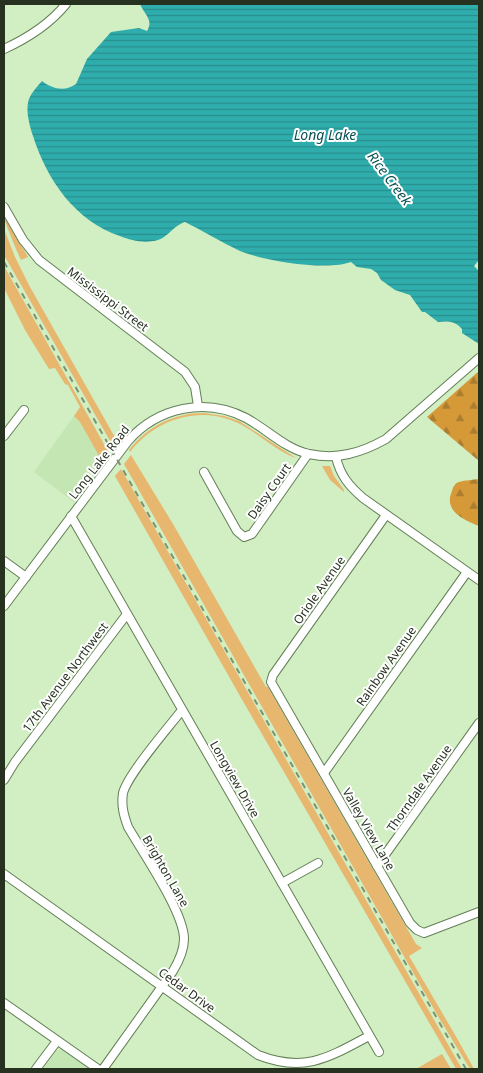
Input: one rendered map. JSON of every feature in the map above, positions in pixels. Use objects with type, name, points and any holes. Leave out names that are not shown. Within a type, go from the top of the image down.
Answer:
[{"type":"street","points":[[4,49],[38,31],[66,4]]},
{"type":"street","name":"Mississippi Street","points":[[4,207],[23,240],[40,260],[185,372],[195,387],[198,406]]},
{"type":"street","name":"Long Lake Road","points":[[4,606],[134,435],[161,416],[198,406],[224,409],[256,424],[284,443],[308,454],[336,457],[357,453],[386,439],[479,358]]},
{"type":"street","points":[[4,436],[24,410]]},
{"type":"street","name":"Daisy Court","points":[[204,472],[237,531],[244,537],[252,534],[308,454]]},
{"type":"street","points":[[336,457],[341,473],[349,486],[386,515],[479,580]]},
{"type":"street","name":"Oriole Avenue","points":[[271,679],[386,515]]},
{"type":"street","name":"Longview Drive","points":[[72,516],[368,1036],[379,1052]]},
{"type":"street","points":[[244,537],[244,547]]},
{"type":"street","points":[[4,560],[26,577]]},
{"type":"street","name":"Rainbow Avenue","points":[[324,773],[467,572]]},
{"type":"street","name":"17th Avenue Northwest","points":[[4,780],[15,762],[127,614]]},
{"type":"street","name":"Valley View Lane","points":[[271,679],[272,684],[410,923],[417,930],[424,933],[479,912]]},
{"type":"street","name":"Brighton Lane","points":[[103,1069],[162,986],[180,957],[184,937],[175,908],[128,828],[122,800],[127,783],[182,710]]},
{"type":"street","name":"Thorndale Avenue","points":[[377,866],[479,723]]},
{"type":"street","points":[[282,883],[318,863]]},
{"type":"street","name":"Cedar Drive","points":[[4,874],[270,1062],[282,1065],[307,1066],[318,1063],[368,1036]]},
{"type":"street","points":[[4,1003],[98,1069]]},
{"type":"street","points":[[36,1069],[57,1041]]},
{"type":"shaded area","points":[[4,217],[28,257],[21,260]]},
{"type":"shaded area","points":[[4,229],[30,287],[117,441],[113,446],[4,255]]},
{"type":"shaded area","points":[[4,266],[109,453],[103,463],[80,422],[74,416],[80,407],[68,385],[65,384],[55,368],[49,369],[25,330],[4,288]]},
{"type":"shaded area","points":[[204,413],[224,416],[239,421],[296,458],[232,420],[200,415],[184,417],[169,422],[141,440],[130,452],[129,450],[136,442],[162,422],[182,415]]},
{"type":"shaded area","points":[[74,416],[80,422],[103,463],[74,502],[34,472]]},
{"type":"shaded area","points":[[131,455],[173,524],[266,687],[268,687],[416,944],[422,948],[409,956],[474,1069],[470,1069],[439,1018],[124,464]]},
{"type":"shaded area","points":[[322,466],[330,466],[344,492],[330,480]]},
{"type":"shaded area","points":[[121,469],[462,1069],[456,1069],[244,703],[115,476]]},
{"type":"shaded area","points":[[61,1049],[90,1069],[43,1069],[56,1051]]},
{"type":"shaded area","points":[[442,1054],[451,1069],[416,1069]]},
{"type":"green space","points":[[479,371],[479,461],[427,417]]},
{"type":"green space","points":[[479,479],[479,526],[456,514],[450,504],[450,498],[456,483]]},
{"type":"water","name":"Long Lake","points":[[140,4],[479,4],[479,260],[474,266],[479,271],[479,344],[462,333],[462,329],[457,324],[438,322],[425,312],[422,312],[410,295],[395,290],[381,280],[377,273],[371,269],[357,267],[351,262],[340,265],[296,264],[251,255],[185,222],[158,240],[149,242],[136,241],[104,229],[76,209],[55,183],[39,152],[29,120],[29,100],[42,81],[59,89],[76,84],[87,59],[111,32],[139,28],[147,31],[149,20]]},
{"type":"railway","points":[[4,262],[466,1069]]},
{"type":"water label","name":"Rice Creek","points":[[390,178]]}]
